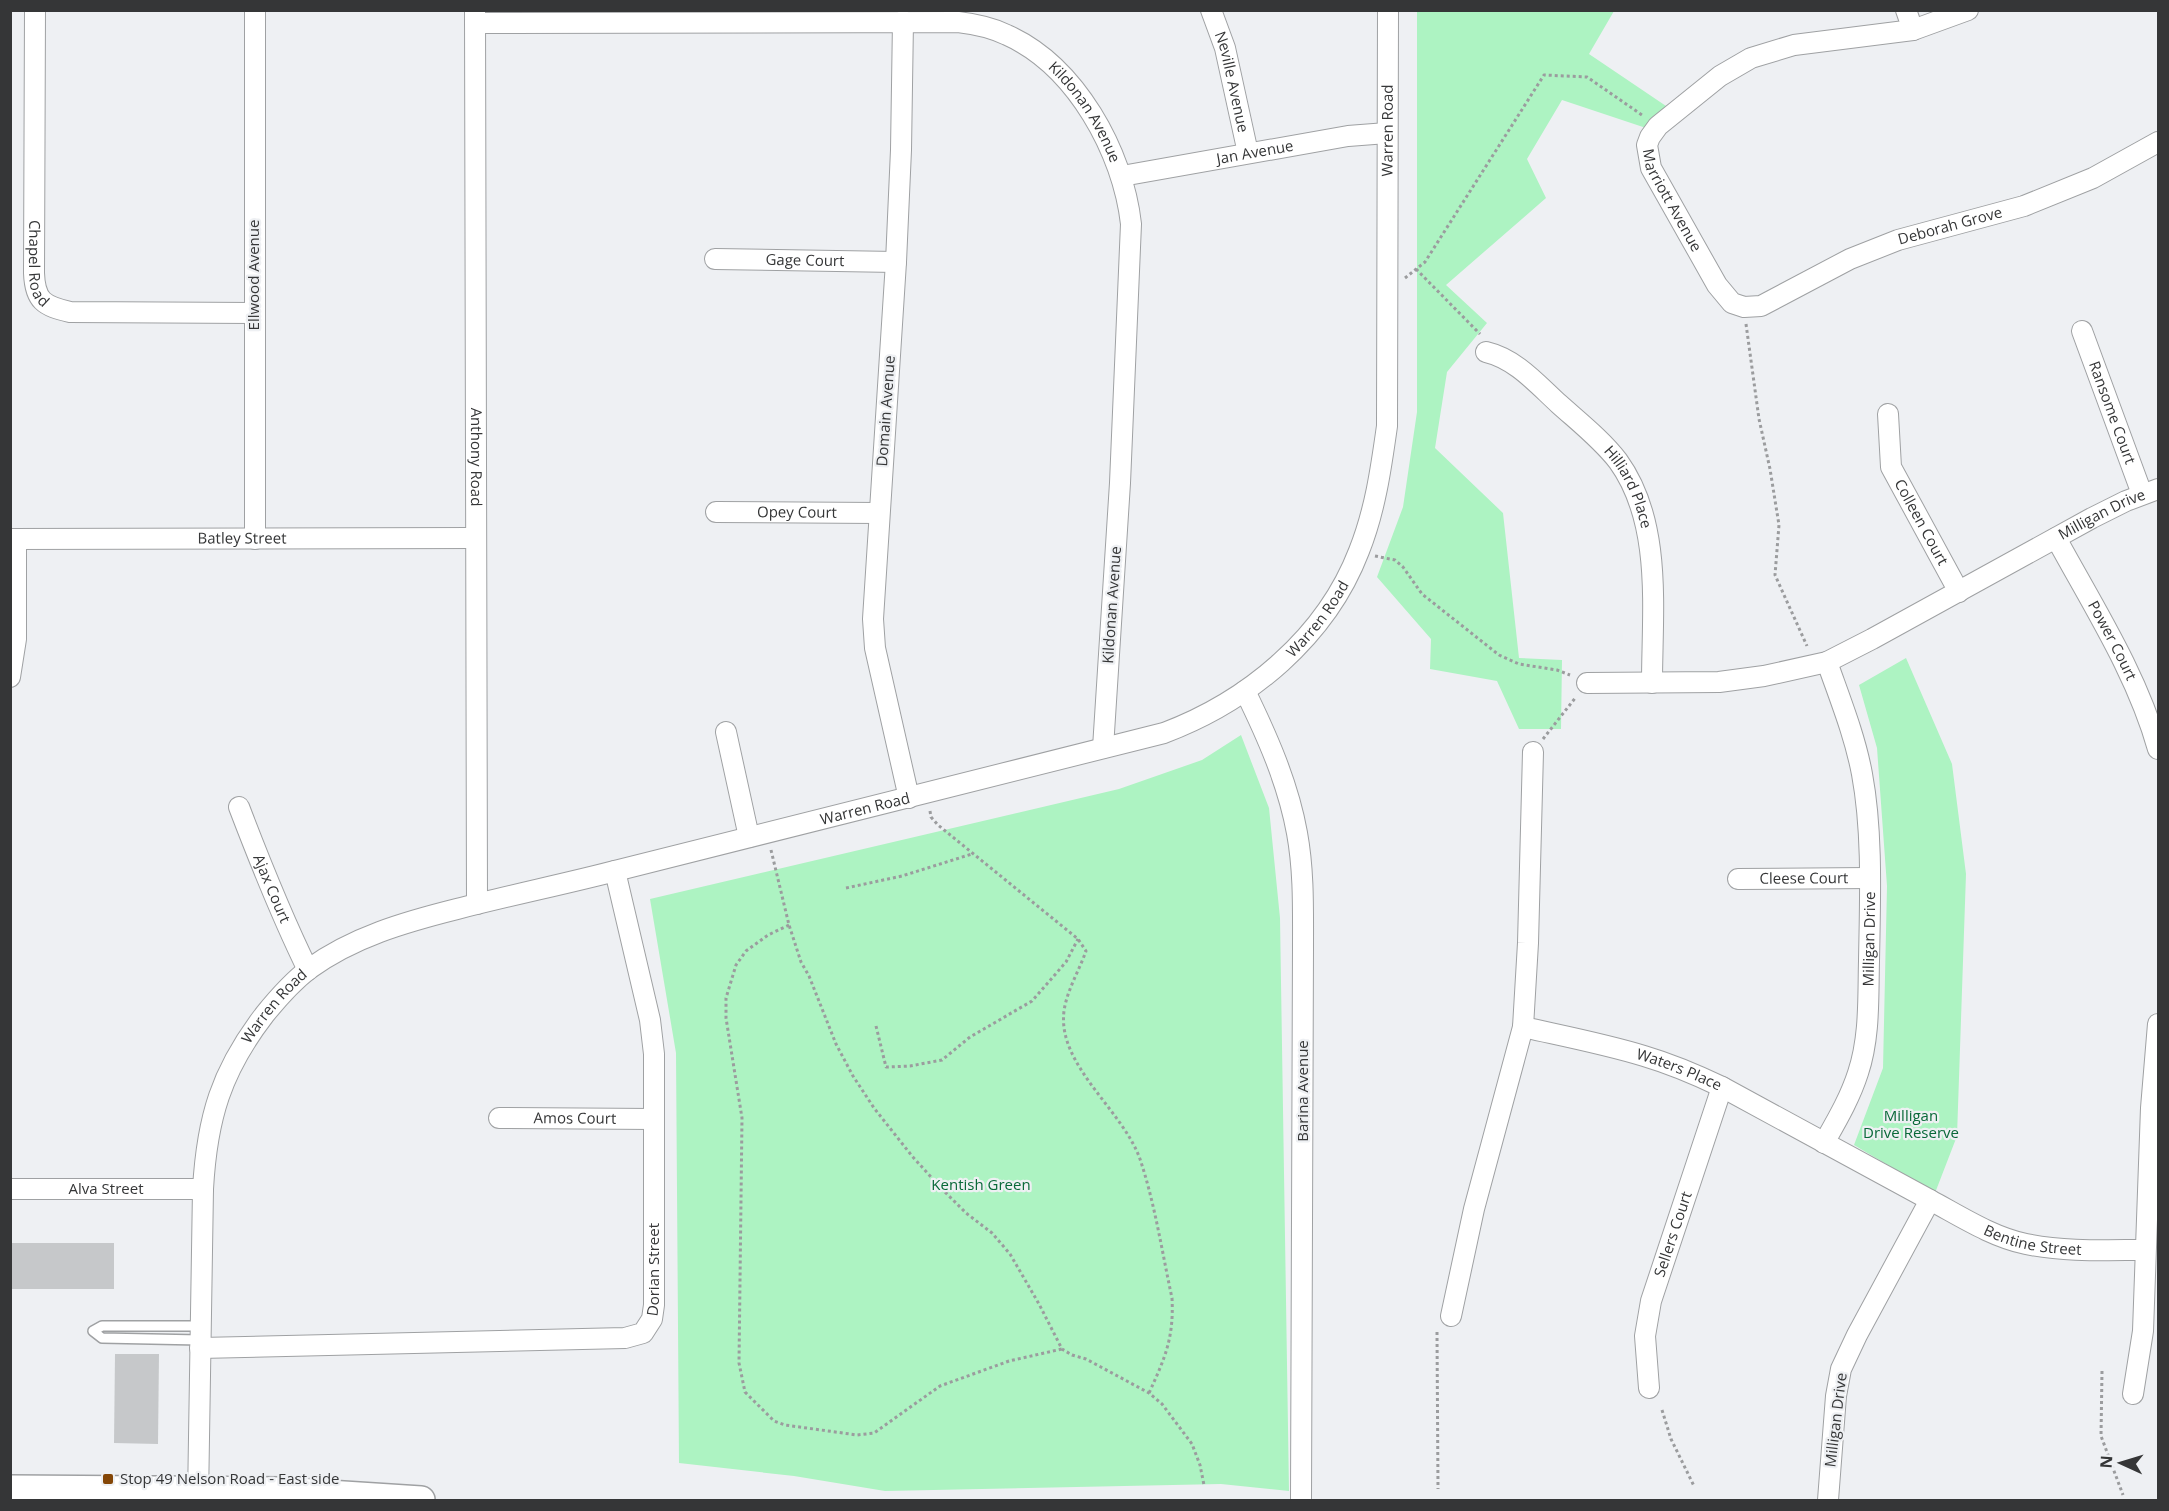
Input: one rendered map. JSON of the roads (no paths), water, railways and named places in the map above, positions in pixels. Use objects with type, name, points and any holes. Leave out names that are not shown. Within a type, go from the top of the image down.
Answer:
[{"type":"main road","points":[[10,1489],[198,1495],[282,1491],[421,1500]]},
{"type":"street","name":"Chapel Road","points":[[35,10],[34,273],[38,296],[45,305],[70,312],[254,313]]},
{"type":"street","name":"Ellwood Avenue","points":[[255,10],[255,539]]},
{"type":"street","name":"Neville Avenue","points":[[1211,10],[1225,48],[1248,153]]},
{"type":"street","name":"Warren Road","points":[[198,1495],[203,1189],[205,1150],[210,1124],[227,1074],[239,1050],[288,988],[308,970],[340,950],[389,928],[477,904],[1164,734],[1219,708],[1245,691],[1291,654],[1314,628],[1338,593],[1359,551],[1378,486],[1387,426],[1388,10]]},
{"type":"street","points":[[1906,10],[1913,30]]},
{"type":"street","name":"Marriott Avenue","points":[[1744,307],[1732,303],[1717,285],[1651,168],[1647,145],[1658,126],[1720,76],[1751,58],[1794,45],[1913,30],[1968,10]]},
{"type":"street","name":"Kildonan Avenue","points":[[475,17],[958,22],[1009,35],[1036,53],[1066,81],[1089,109],[1108,142],[1122,176],[1130,209],[1131,240],[1120,483],[1103,748]]},
{"type":"street","name":"Anthony Road","points":[[475,17],[477,904]]},
{"type":"street","name":"Domain Avenue","points":[[903,21],[896,262],[873,602],[873,634],[917,796]]},
{"type":"street","name":"Jan Avenue","points":[[1122,176],[1358,135],[1388,133]]},
{"type":"street","name":"Deborah Grove","points":[[1744,307],[1761,306],[1850,259],[1883,246],[2024,207],[2093,178],[2158,142]]},
{"type":"street","name":"Gage Court","points":[[715,260],[896,262]]},
{"type":"street","name":"Ransome Court","points":[[2082,331],[2150,492]]},
{"type":"street","name":"Hilliard Place","points":[[1486,351],[1510,360],[1594,435],[1616,459],[1634,488],[1644,513],[1650,540],[1652,683]]},
{"type":"street","name":"Colleen Court","points":[[1888,414],[1891,467],[1959,592]]},
{"type":"street","name":"Milligan Drive","points":[[1824,1143],[1853,1088],[1867,1034],[1869,878],[1868,810],[1862,773],[1853,736],[1821,664],[2120,504],[2150,492]]},
{"type":"street","name":"Opey Court","points":[[716,512],[879,513]]},
{"type":"street","name":"Batley Street","points":[[13,539],[475,538]]},
{"type":"street","name":"Power Court","points":[[2056,538],[2144,705],[2158,749]]},
{"type":"street","points":[[10,677],[16,639],[13,539]]},
{"type":"street","points":[[1587,683],[1737,680],[1821,664]]},
{"type":"street","name":"Barina Avenue","points":[[1245,691],[1264,730],[1291,806],[1302,877],[1301,1500]]},
{"type":"street","points":[[726,732],[758,835]]},
{"type":"street","points":[[1451,1316],[1474,1209],[1523,1027],[1528,943],[1533,752]]},
{"type":"street","name":"Ajax Court","points":[[240,807],[289,932],[308,970]]},
{"type":"street","name":"Dorian Street","points":[[200,1338],[625,1338],[643,1333],[652,1319],[654,1305],[654,1054],[650,1020],[615,871]]},
{"type":"street","name":"Cleese Court","points":[[1738,879],[1869,878]]},
{"type":"street","points":[[2133,1394],[2143,1331],[2154,1062],[2158,1024]]},
{"type":"street","name":"Waters Place","points":[[1523,1027],[1643,1056],[1722,1087],[1824,1143]]},
{"type":"street","name":"Sellers Court","points":[[1649,1388],[1646,1336],[1651,1301],[1722,1087]]},
{"type":"street","name":"Amos Court","points":[[499,1118],[654,1119]]},
{"type":"street","points":[[1824,1143],[1930,1200]]},
{"type":"street","name":"Alva Street","points":[[10,1189],[203,1189]]},
{"type":"street","name":"Milligan Drive","points":[[1828,1500],[1836,1396],[1841,1369],[1930,1200]]},
{"type":"street","name":"Bentine Street","points":[[1930,1200],[1997,1234],[2025,1244],[2063,1248],[2145,1250]]},
{"type":"lane","points":[[102,1326],[200,1338],[102,1338],[93,1330],[102,1326]]},
{"type":"place","name":"Stop 49 Nelson Road - East side","points":[[108,1479]]},
{"type":"park label","name":"Milligan Drive Reserve","points":[[1911,1124]]},
{"type":"park label","name":"Kentish Green","points":[[981,1185]]}]
